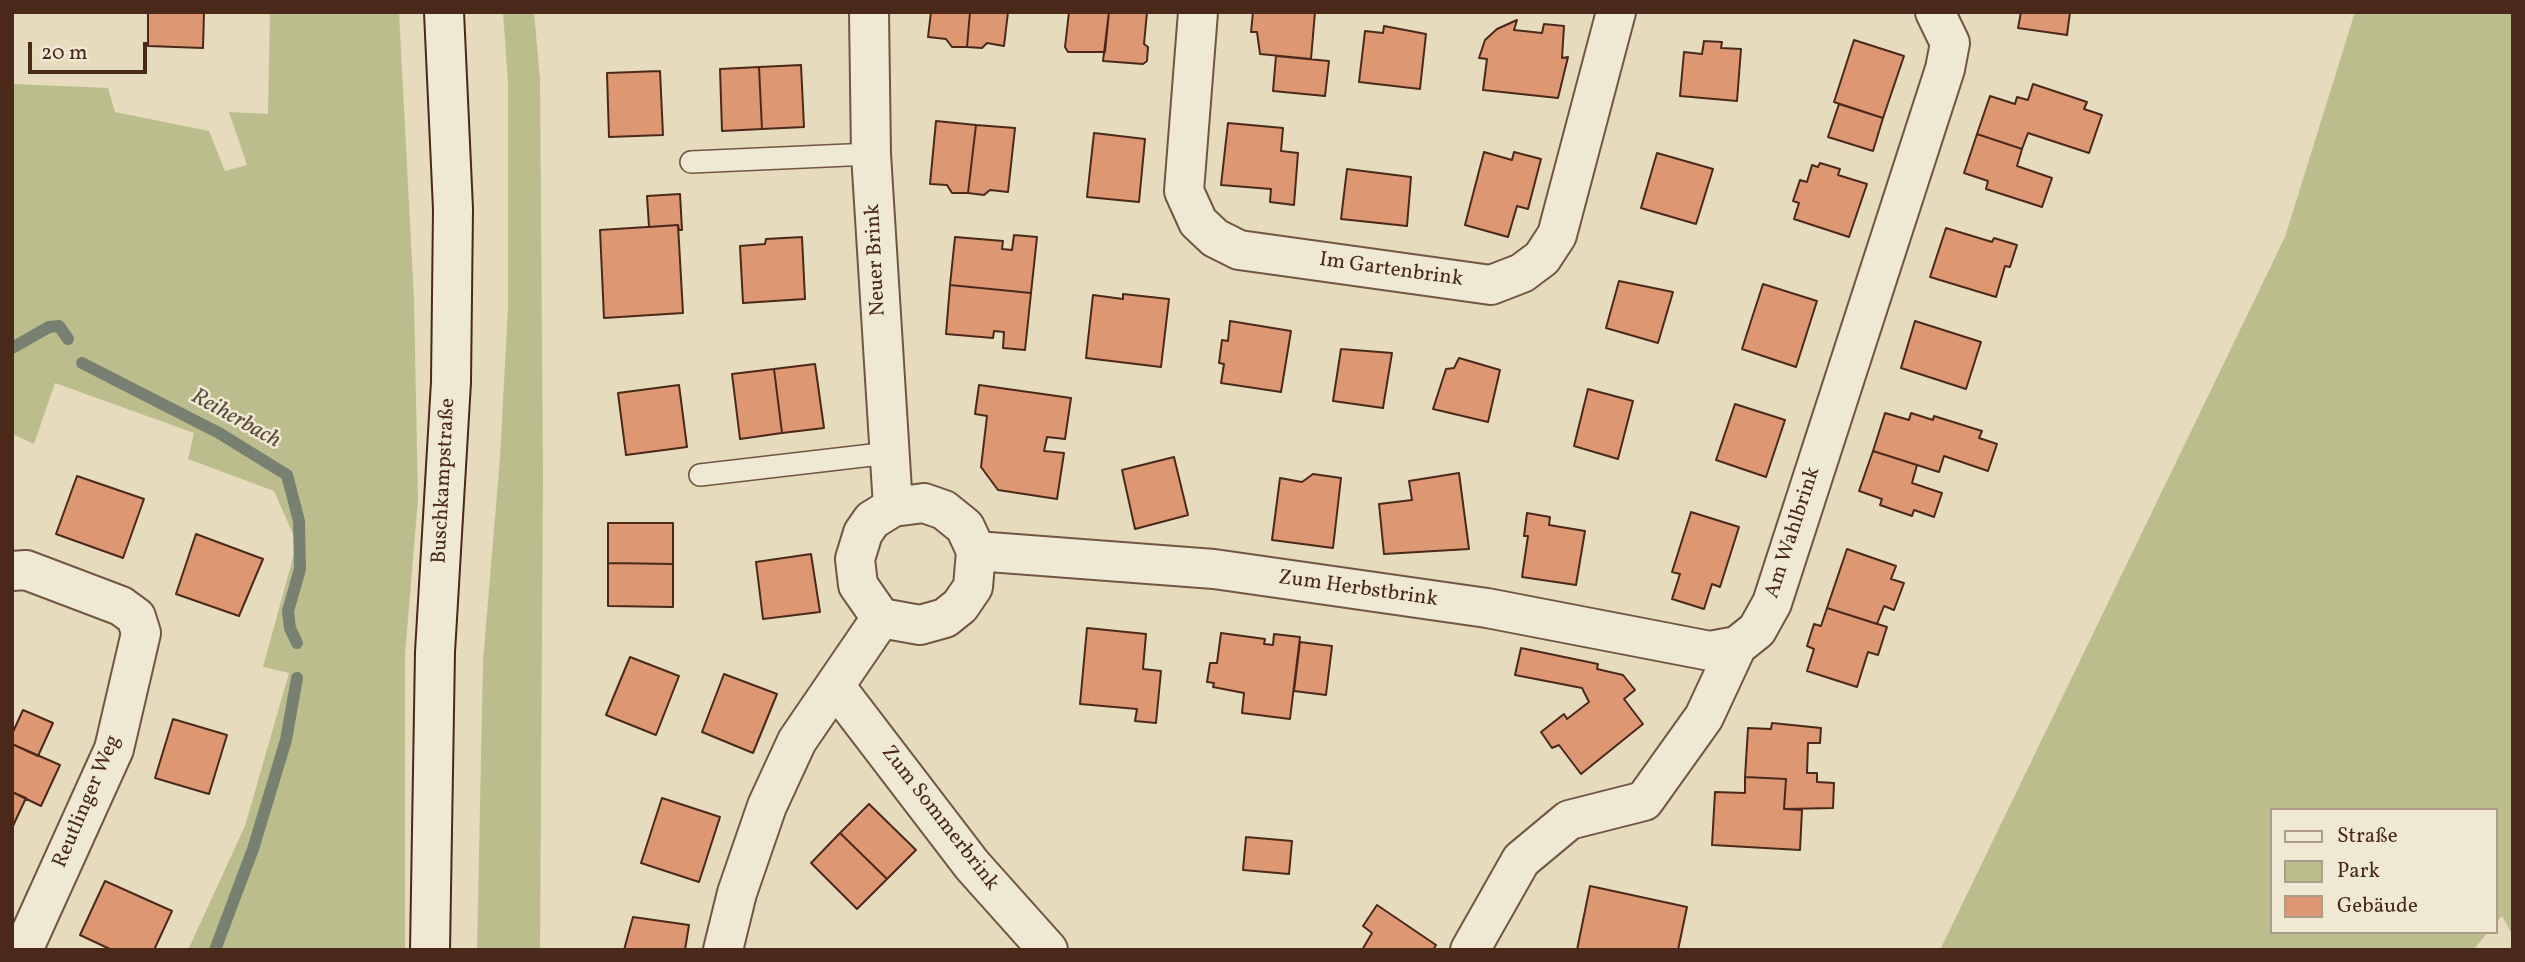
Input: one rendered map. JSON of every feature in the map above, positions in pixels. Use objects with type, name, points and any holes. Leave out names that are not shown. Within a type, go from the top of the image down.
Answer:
[{"type":"street","name":"Buschkampstraße","points":[[430,950],[435,652],[451,382],[453,209],[444,12]]},
{"type":"street","name":"Neuer Brink","points":[[869,12],[871,155],[893,507]]},
{"type":"street","name":"Im Gartenbrink","points":[[1198,12],[1184,191],[1198,222],[1215,238],[1239,250],[1492,285],[1522,273],[1542,258],[1557,235],[1616,12]]},
{"type":"street","name":"Am Wahlbrink","points":[[1470,950],[1521,860],[1569,820],[1644,801],[1704,717],[1737,646],[1757,630],[1772,603],[1945,69],[1950,43],[1944,15]]},
{"type":"street","points":[[924,503],[944,510],[965,527],[976,551],[977,569],[973,587],[960,606],[946,618],[920,625],[881,618],[858,585],[855,559],[863,533],[872,520],[893,507],[924,503]]},
{"type":"street","name":"Zum Herbstbrink","points":[[976,551],[1214,569],[1487,608],[1710,650],[1737,646]]},
{"type":"street","name":"Reutlinger Weg","points":[[12,571],[26,570],[121,606],[136,617],[141,633],[114,749],[23,950]]},
{"type":"street","points":[[723,950],[737,893],[768,806],[797,741],[881,618]]},
{"type":"street","name":"Zum Sommerbrink","points":[[835,686],[972,865],[1048,950]]},
{"type":"lane","points":[[691,162],[871,155]]},
{"type":"lane","points":[[700,475],[889,453]]},
{"type":"green space","points":[[270,12],[399,12],[414,300],[418,499],[405,655],[405,950],[188,950],[245,826],[289,673],[263,667],[297,543],[274,491],[188,459],[194,433],[55,383],[34,444],[12,434],[14,84],[108,88],[115,112],[209,131],[225,171],[247,165],[229,112],[268,114]]},
{"type":"green space","points":[[503,12],[534,12],[540,80],[543,477],[540,950],[477,950],[483,661],[500,458],[508,307],[508,83]]},
{"type":"green space","points":[[2355,12],[2513,12],[2513,936],[2502,916],[2497,921],[2497,808],[2270,808],[2270,934],[2486,934],[2473,950],[1940,950],[2285,237]]},
{"type":"building","points":[[148,12],[204,12],[203,48],[148,46]]},
{"type":"building","points":[[931,12],[970,12],[967,47],[952,47],[946,39],[928,37]]},
{"type":"building","points":[[970,12],[1008,12],[1004,46],[987,43],[982,48],[967,47]]},
{"type":"building","points":[[1069,12],[1109,12],[1105,52],[1068,52],[1065,47]]},
{"type":"building","points":[[1109,12],[1147,12],[1144,44],[1148,47],[1147,61],[1143,64],[1103,61]]},
{"type":"building","points":[[1253,12],[1315,12],[1311,59],[1260,54],[1257,32],[1251,32]]},
{"type":"building","points":[[2021,12],[2070,12],[2067,35],[2018,28]]},
{"type":"building","points":[[1517,20],[1514,30],[1542,33],[1544,24],[1564,26],[1562,58],[1568,57],[1558,98],[1483,90],[1487,59],[1479,58],[1485,40],[1497,29]]},
{"type":"building","points":[[1384,26],[1426,34],[1420,89],[1359,82],[1365,31],[1383,33]]},
{"type":"building","points":[[1854,40],[1904,56],[1883,118],[1834,102]]},
{"type":"building","points":[[1704,41],[1722,42],[1721,48],[1741,49],[1737,101],[1680,96],[1684,52],[1702,54]]},
{"type":"building","points":[[1276,56],[1329,61],[1325,96],[1273,91]]},
{"type":"building","points":[[801,65],[804,127],[762,129],[759,67]]},
{"type":"building","points":[[759,67],[762,129],[722,131],[720,69]]},
{"type":"building","points":[[660,71],[663,135],[609,137],[607,73]]},
{"type":"building","points":[[2033,84],[2087,102],[2084,109],[2102,115],[2089,153],[2028,133],[2022,149],[1977,134],[1990,96],[2015,104],[2017,97],[2028,100]]},
{"type":"building","points":[[1839,104],[1883,118],[1873,151],[1828,137]]},
{"type":"building","points":[[936,121],[976,125],[968,193],[952,193],[947,185],[930,184]]},
{"type":"building","points":[[1228,123],[1283,128],[1281,151],[1298,153],[1294,205],[1270,202],[1271,189],[1221,185]]},
{"type":"building","points":[[976,125],[1015,128],[1008,192],[990,190],[984,195],[968,193]]},
{"type":"building","points":[[1094,133],[1145,139],[1139,202],[1087,197]]},
{"type":"building","points":[[1977,134],[2022,149],[2017,166],[2052,178],[2042,207],[1986,189],[1988,181],[1964,173]]},
{"type":"building","points":[[1484,152],[1512,160],[1514,152],[1541,159],[1528,209],[1517,206],[1508,237],[1465,225]]},
{"type":"building","points":[[1657,153],[1713,169],[1696,224],[1641,208]]},
{"type":"building","points":[[1820,163],[1840,169],[1838,175],[1867,184],[1849,237],[1794,219],[1799,203],[1793,201],[1800,180],[1807,182],[1812,165],[1818,167]]},
{"type":"building","points":[[1347,169],[1411,177],[1407,226],[1341,219]]},
{"type":"building","points":[[680,194],[682,230],[679,230],[678,225],[649,227],[647,196]]},
{"type":"building","points":[[678,225],[683,313],[604,318],[600,230]]},
{"type":"building","points":[[1946,228],[1992,242],[1994,238],[2017,245],[2010,267],[2005,266],[1996,297],[1930,277]]},
{"type":"building","points":[[1014,235],[1037,237],[1031,293],[950,285],[955,237],[1003,241],[1002,249],[1012,250]]},
{"type":"building","points":[[802,237],[805,299],[743,303],[740,246],[765,244],[766,239]]},
{"type":"building","points":[[1619,281],[1673,292],[1658,343],[1606,328]]},
{"type":"building","points":[[1763,284],[1817,301],[1796,367],[1742,349]]},
{"type":"building","points":[[950,285],[1031,293],[1025,350],[1003,348],[1004,332],[994,331],[993,338],[946,334]]},
{"type":"building","points":[[1123,294],[1169,299],[1161,367],[1086,358],[1093,295],[1123,299]]},
{"type":"building","points":[[1230,321],[1291,331],[1281,392],[1221,383],[1224,364],[1219,363],[1222,340],[1228,341]]},
{"type":"building","points":[[1915,321],[1981,342],[1966,389],[1901,368]]},
{"type":"building","points":[[1341,349],[1392,353],[1383,408],[1333,401]]},
{"type":"building","points":[[1459,358],[1500,370],[1488,422],[1433,409],[1446,369],[1454,368]]},
{"type":"building","points":[[815,364],[824,428],[782,433],[774,369]]},
{"type":"building","points":[[774,369],[782,433],[740,439],[732,374]]},
{"type":"building","points":[[679,385],[687,447],[626,455],[618,393]]},
{"type":"building","points":[[979,385],[1071,398],[1065,439],[1047,437],[1044,451],[1064,453],[1057,499],[998,490],[981,467],[987,416],[975,414]]},
{"type":"building","points":[[1588,389],[1633,401],[1618,459],[1574,446]]},
{"type":"building","points":[[1735,404],[1785,420],[1766,477],[1716,460]]},
{"type":"building","points":[[1885,413],[1909,420],[1911,413],[1933,420],[1934,416],[1982,431],[1979,438],[1997,444],[1988,471],[1944,456],[1939,472],[1873,451]]},
{"type":"building","points":[[1873,451],[1917,465],[1912,483],[1942,493],[1934,517],[1914,510],[1912,516],[1880,505],[1882,499],[1859,491]]},
{"type":"building","points":[[1174,457],[1188,515],[1135,529],[1122,470]]},
{"type":"building","points":[[1459,473],[1469,549],[1384,554],[1379,504],[1412,500],[1409,481]]},
{"type":"building","points":[[1313,474],[1341,478],[1333,548],[1272,540],[1280,478],[1302,482]]},
{"type":"building","points":[[77,476],[144,499],[123,558],[56,534]]},
{"type":"building","points":[[1691,512],[1739,527],[1720,587],[1712,584],[1704,609],[1672,599],[1680,574],[1672,572]]},
{"type":"building","points":[[1527,513],[1550,517],[1549,525],[1585,531],[1576,585],[1522,577],[1528,536],[1524,536]]},
{"type":"building","points":[[608,523],[673,523],[673,564],[608,563]]},
{"type":"building","points":[[196,534],[263,559],[239,616],[176,594]]},
{"type":"building","points":[[1847,549],[1896,566],[1891,579],[1904,583],[1894,610],[1884,606],[1877,624],[1827,608]]},
{"type":"building","points":[[811,554],[820,612],[763,619],[756,562]]},
{"type":"building","points":[[608,563],[673,564],[673,607],[608,606]]},
{"type":"building","points":[[1827,608],[1887,627],[1878,655],[1868,652],[1857,687],[1807,671],[1814,649],[1807,646],[1814,624],[1821,626]]},
{"type":"building","points":[[1087,628],[1146,634],[1143,669],[1161,671],[1156,723],[1135,721],[1137,709],[1080,704]]},
{"type":"building","points":[[1221,633],[1265,639],[1264,644],[1273,645],[1274,634],[1300,637],[1290,719],[1242,713],[1244,693],[1213,687],[1214,683],[1207,682],[1210,663],[1217,663]]},
{"type":"building","points":[[1300,642],[1332,646],[1326,695],[1294,691]]},
{"type":"building","points":[[1521,648],[1598,664],[1597,669],[1623,675],[1635,690],[1624,699],[1643,724],[1581,774],[1559,745],[1552,748],[1541,732],[1564,714],[1567,719],[1589,702],[1582,688],[1515,675]]},
{"type":"building","points":[[630,657],[679,676],[656,735],[606,715]]},
{"type":"building","points":[[724,674],[777,694],[753,753],[702,732]]},
{"type":"building","points":[[23,710],[53,723],[38,756],[12,744],[12,734]]},
{"type":"building","points":[[173,719],[227,735],[209,794],[155,778]]},
{"type":"building","points":[[1772,723],[1821,728],[1820,743],[1808,743],[1807,773],[1817,773],[1817,782],[1834,783],[1833,808],[1784,809],[1786,779],[1745,777],[1748,728],[1771,729]]},
{"type":"building","points":[[12,744],[60,765],[41,806],[12,792]]},
{"type":"building","points":[[1745,777],[1786,779],[1784,809],[1802,810],[1800,850],[1712,845],[1715,792],[1745,793]]},
{"type":"building","points":[[12,792],[26,798],[12,828]]},
{"type":"building","points":[[662,798],[720,817],[699,882],[641,863]]},
{"type":"building","points":[[869,804],[916,850],[887,879],[840,833]]},
{"type":"building","points":[[840,833],[887,879],[857,909],[811,863]]},
{"type":"building","points":[[1246,837],[1292,841],[1289,874],[1243,870]]},
{"type":"building","points":[[105,881],[172,911],[154,950],[112,950],[80,935]]},
{"type":"building","points":[[1590,886],[1687,907],[1678,950],[1577,950]]},
{"type":"building","points":[[1377,905],[1436,945],[1433,950],[1362,950],[1372,933],[1363,926]]},
{"type":"building","points":[[633,917],[689,925],[685,950],[624,950]]},
{"type":"waterway","name":"Reiherbach","points":[[12,348],[49,327],[59,326],[68,339]]},
{"type":"waterway","name":"Reiherbach","points":[[82,363],[219,433],[287,475],[299,521],[300,569],[288,611],[290,628],[297,643]]},
{"type":"waterway","name":"Reiherbach","points":[[215,950],[253,849],[286,740],[297,678]]}]
